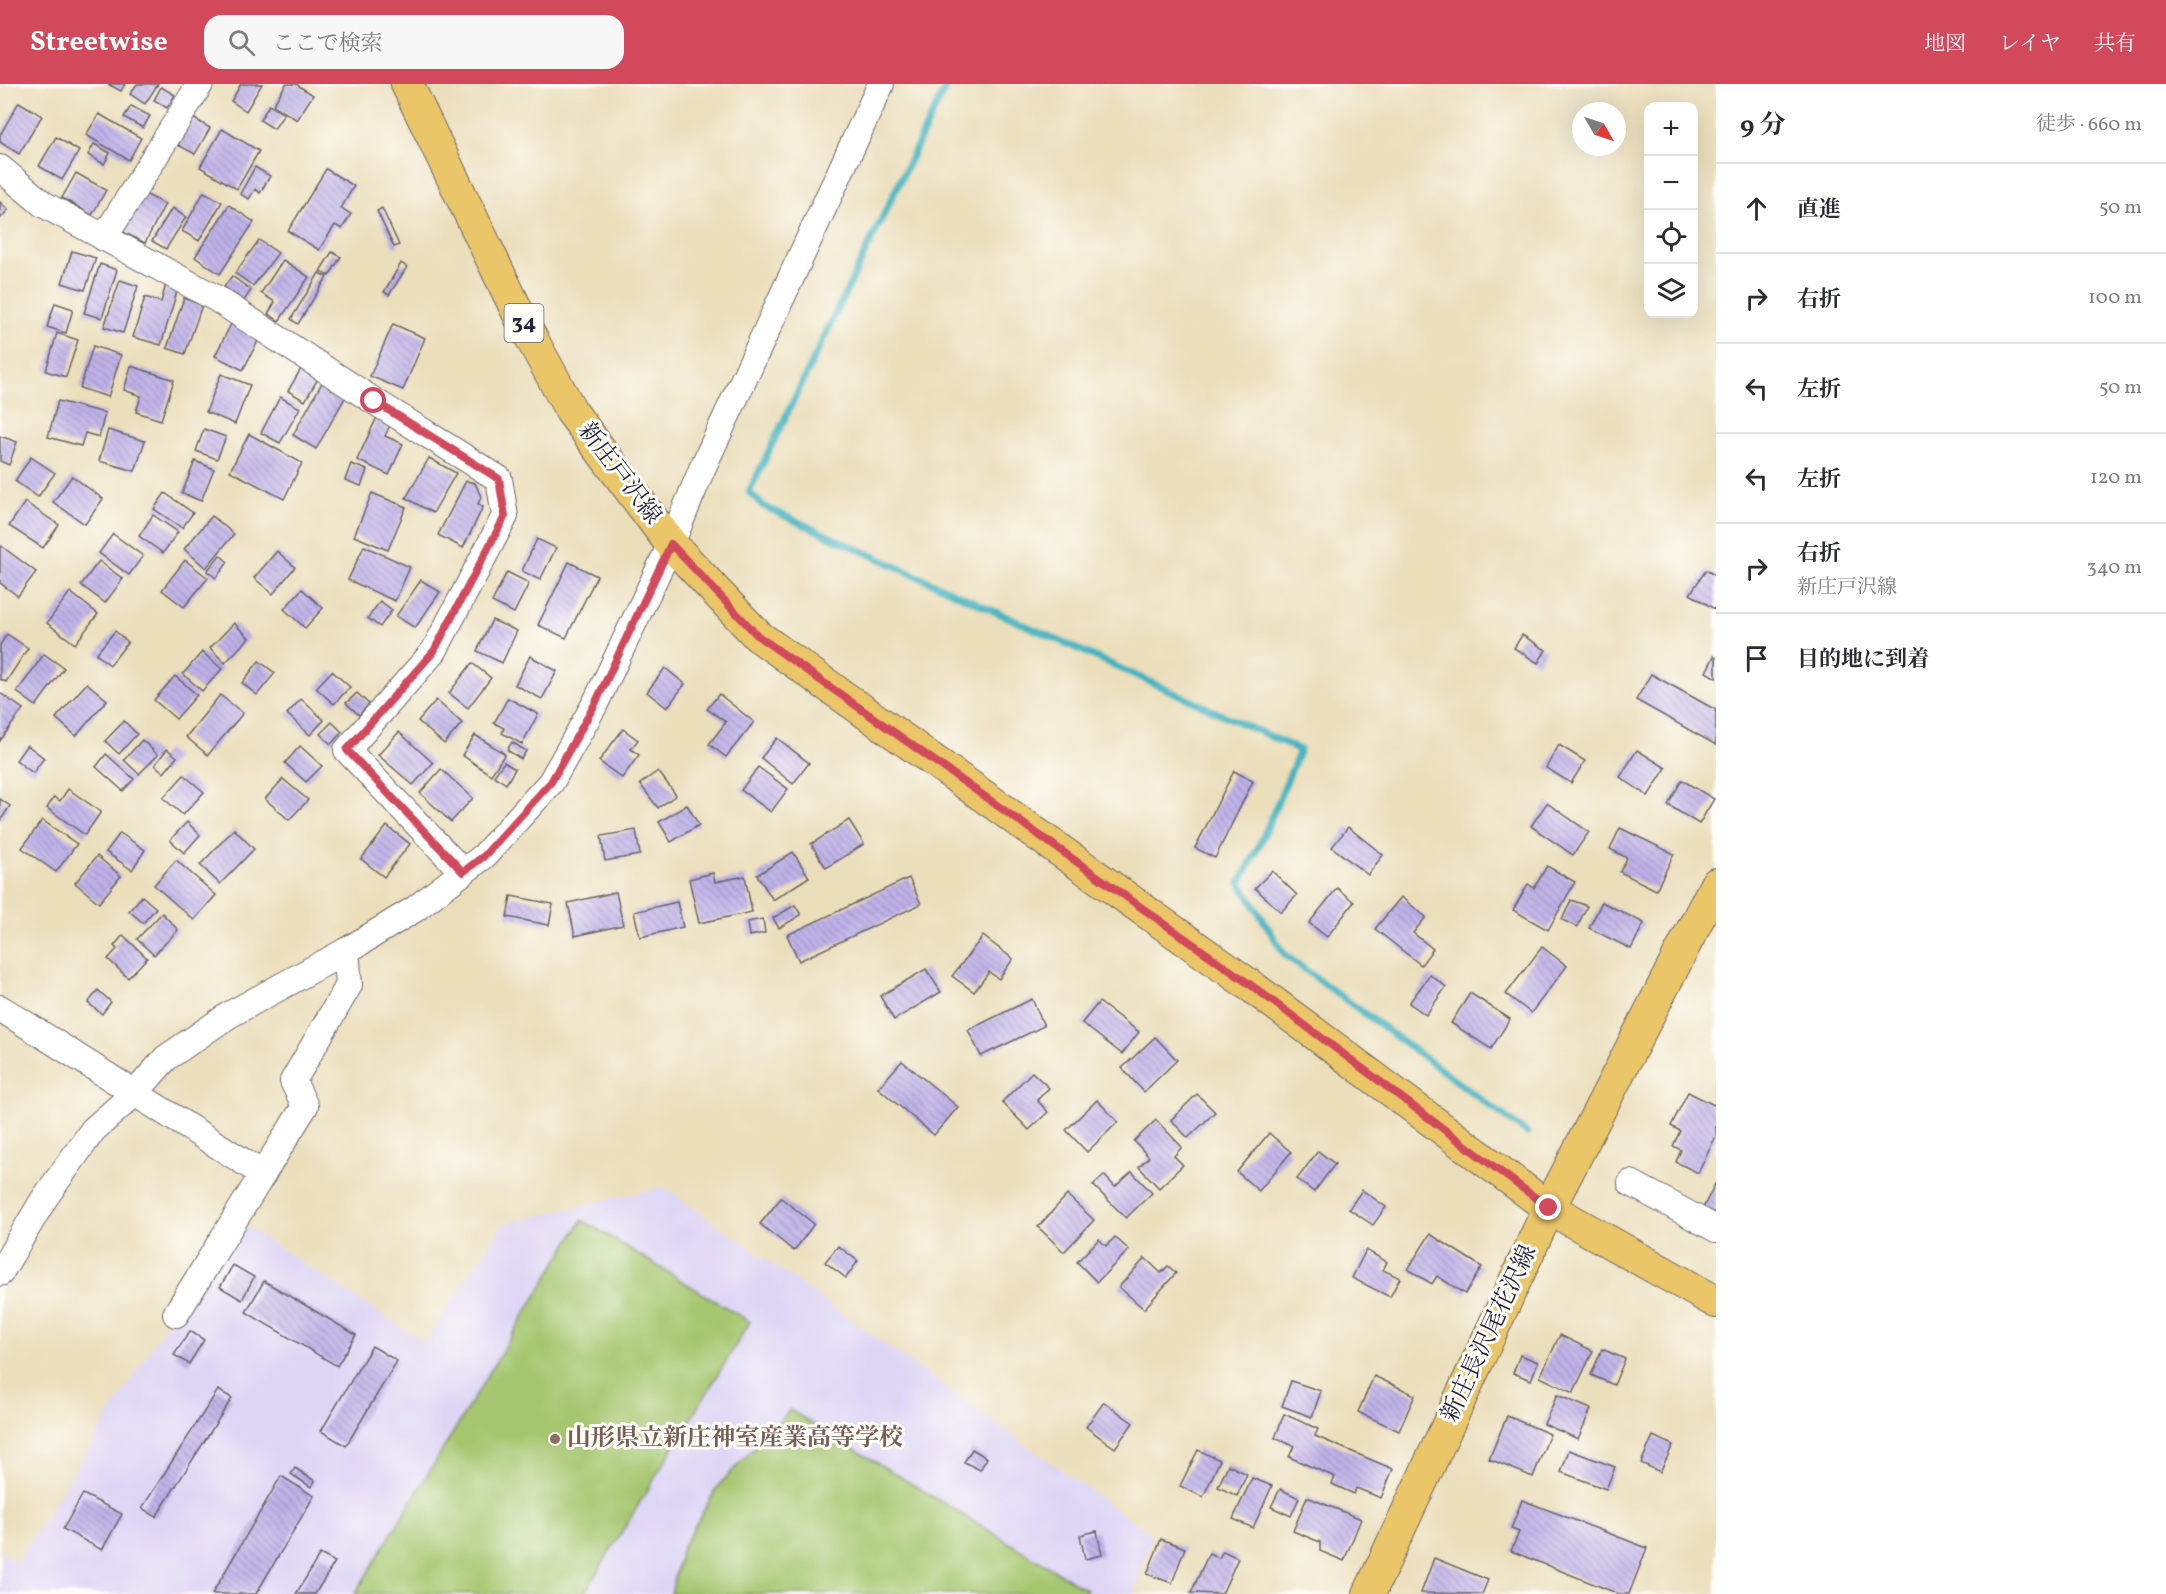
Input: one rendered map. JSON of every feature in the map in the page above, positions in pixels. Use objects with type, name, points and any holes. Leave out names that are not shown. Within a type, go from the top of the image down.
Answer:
[{"type":"main road","name":"新庄戸沢線","points":[[407,84],[521,319],[571,411],[671,544],[758,636],[1255,988],[1549,1208],[1716,1302]]},
{"type":"main road","name":"新庄長沢尾花沢線","points":[[1369,1594],[1549,1208],[1716,884]]},
{"type":"street","points":[[104,238],[200,84]]},
{"type":"street","points":[[0,1273],[44,1199],[93,1130],[136,1092],[166,1058],[229,1015],[346,951],[415,909],[484,856],[551,782],[595,704],[671,544],[702,469],[880,84]]},
{"type":"street","points":[[0,168],[44,204],[217,299],[499,479],[505,516],[434,651],[347,750],[463,872]]},
{"type":"street","points":[[176,1314],[305,1106],[293,1081],[349,985],[346,951]]},
{"type":"street","points":[[0,1008],[263,1174]]},
{"type":"street","points":[[1631,1183],[1716,1229]]},
{"type":"shaded area","name":"山形県立新庄神室産業高等学校","points":[[664,1187],[1152,1535],[1134,1594],[0,1594],[0,1552],[17,1562],[233,1218],[424,1342],[503,1224]]},
{"type":"green space","points":[[582,1220],[750,1322],[584,1594],[355,1594]]},
{"type":"green space","points":[[790,1410],[1087,1590],[1084,1594],[671,1594],[681,1550],[718,1486]]},
{"type":"building","points":[[108,84],[125,84],[121,91]]},
{"type":"building","points":[[137,84],[158,84],[145,104],[130,94]]},
{"type":"building","points":[[241,84],[262,84],[246,111],[231,101]]},
{"type":"building","points":[[286,84],[296,84],[313,95],[297,120],[273,105]]},
{"type":"building","points":[[161,87],[175,95],[167,108],[154,100]]},
{"type":"building","points":[[19,102],[42,116],[19,154],[0,142],[0,135]]},
{"type":"building","points":[[269,105],[284,114],[274,129],[260,120]]},
{"type":"building","points":[[131,106],[150,116],[143,128],[124,117]]},
{"type":"building","points":[[99,114],[141,138],[129,160],[86,135]]},
{"type":"building","points":[[193,118],[210,128],[195,154],[178,145]]},
{"type":"building","points":[[222,129],[259,151],[237,189],[200,167]]},
{"type":"building","points":[[56,137],[79,151],[62,180],[39,166]]},
{"type":"building","points":[[94,144],[110,153],[104,164],[88,155]]},
{"type":"building","points":[[255,167],[270,176],[260,193],[255,189],[249,199],[240,194]]},
{"type":"building","points":[[326,169],[354,186],[341,208],[351,214],[342,229],[335,225],[319,250],[288,231]]},
{"type":"building","points":[[76,173],[106,190],[92,215],[62,198]]},
{"type":"building","points":[[204,192],[222,202],[199,241],[182,231]]},
{"type":"building","points":[[143,193],[165,204],[145,243],[123,232]]},
{"type":"building","points":[[0,202],[8,210],[0,219]]},
{"type":"building","points":[[229,205],[254,222],[220,274],[195,257]]},
{"type":"building","points":[[172,208],[186,217],[166,249],[152,241]]},
{"type":"building","points":[[382,208],[399,245],[394,247],[377,211]]},
{"type":"building","points":[[259,240],[278,253],[253,286],[235,273]]},
{"type":"building","points":[[72,251],[96,258],[85,290],[62,283]]},
{"type":"building","points":[[332,252],[341,257],[329,276],[320,271]]},
{"type":"building","points":[[283,260],[309,277],[279,321],[268,314],[275,302],[261,293]]},
{"type":"building","points":[[401,263],[407,267],[389,295],[384,292]]},
{"type":"building","points":[[100,264],[117,270],[102,318],[84,313]]},
{"type":"building","points":[[319,273],[327,277],[298,324],[291,319]]},
{"type":"building","points":[[232,276],[251,290],[244,301],[224,287]]},
{"type":"building","points":[[120,280],[138,286],[123,333],[104,327]]},
{"type":"building","points":[[166,284],[178,288],[161,345],[133,337],[145,297],[161,302]]},
{"type":"building","points":[[184,298],[202,305],[185,354],[167,348]]},
{"type":"building","points":[[55,303],[73,309],[66,333],[47,327]]},
{"type":"building","points":[[232,322],[260,337],[243,370],[215,356]]},
{"type":"building","points":[[393,324],[425,338],[403,390],[370,376]]},
{"type":"building","points":[[57,333],[78,340],[66,377],[46,371]]},
{"type":"building","points":[[93,346],[121,355],[108,397],[80,388]]},
{"type":"building","points":[[131,366],[174,380],[161,420],[136,412],[141,396],[124,390]]},
{"type":"building","points":[[302,367],[319,377],[305,401],[288,391]]},
{"type":"building","points":[[221,374],[250,385],[235,424],[206,412]]},
{"type":"building","points":[[323,381],[347,394],[316,449],[293,435]]},
{"type":"building","points":[[280,397],[300,408],[280,443],[261,433]]},
{"type":"building","points":[[58,401],[105,413],[99,437],[85,433],[81,446],[48,437]]},
{"type":"building","points":[[377,417],[391,423],[385,436],[403,444],[389,475],[357,460]]},
{"type":"building","points":[[204,429],[226,437],[217,459],[196,451]]},
{"type":"building","points":[[108,430],[145,441],[135,471],[99,461]]},
{"type":"building","points":[[249,434],[302,463],[284,499],[230,471]]},
{"type":"building","points":[[0,436],[17,442],[9,465],[0,461]]},
{"type":"building","points":[[31,457],[55,473],[38,497],[15,481]]},
{"type":"building","points":[[429,458],[456,473],[433,513],[406,498]]},
{"type":"building","points":[[195,461],[214,469],[201,501],[182,493]]},
{"type":"building","points":[[351,464],[367,470],[361,486],[345,480]]},
{"type":"building","points":[[72,476],[103,499],[85,524],[53,502]]},
{"type":"building","points":[[466,481],[475,483],[481,497],[478,504],[483,507],[463,548],[438,535]]},
{"type":"building","points":[[165,493],[193,513],[182,528],[154,509]]},
{"type":"building","points":[[372,493],[406,507],[388,550],[354,536]]},
{"type":"building","points":[[25,502],[59,525],[43,548],[9,526]]},
{"type":"building","points":[[153,515],[178,532],[163,553],[139,536]]},
{"type":"building","points":[[212,516],[234,534],[206,568],[184,549]]},
{"type":"building","points":[[113,534],[143,556],[129,575],[99,553]]},
{"type":"building","points":[[537,539],[556,548],[540,580],[522,571]]},
{"type":"building","points":[[0,545],[36,572],[18,596],[0,583]]},
{"type":"building","points":[[364,546],[410,567],[395,601],[348,580]]},
{"type":"building","points":[[277,551],[295,567],[273,594],[254,578]]},
{"type":"building","points":[[220,555],[228,562],[216,578],[207,571]]},
{"type":"building","points":[[185,560],[208,578],[184,607],[162,590]]},
{"type":"building","points":[[99,561],[123,579],[105,603],[81,585]]},
{"type":"building","points":[[569,562],[597,576],[566,638],[538,625]]},
{"type":"building","points":[[1706,570],[1716,576],[1716,610],[1690,594]]},
{"type":"building","points":[[507,572],[529,583],[514,613],[492,602]]},
{"type":"building","points":[[421,580],[440,592],[415,628],[396,616]]},
{"type":"building","points":[[302,589],[323,608],[305,628],[284,609]]},
{"type":"building","points":[[70,592],[98,614],[75,644],[47,623]]},
{"type":"building","points":[[380,601],[392,610],[380,627],[368,618]]},
{"type":"building","points":[[492,620],[517,631],[502,663],[477,651]]},
{"type":"building","points":[[234,623],[249,638],[225,663],[210,648]]},
{"type":"building","points":[[115,631],[128,642],[110,665],[96,654]]},
{"type":"building","points":[[7,634],[28,648],[6,682],[0,679],[0,645]]},
{"type":"building","points":[[1522,635],[1546,650],[1538,663],[1514,648]]},
{"type":"building","points":[[202,652],[222,669],[202,691],[183,674]]},
{"type":"building","points":[[44,654],[64,668],[36,706],[17,692]]},
{"type":"building","points":[[530,656],[557,671],[542,699],[515,685]]},
{"type":"building","points":[[1714,656],[1716,657],[1716,678],[1706,672]]},
{"type":"building","points":[[259,661],[275,673],[257,695],[242,683]]},
{"type":"building","points":[[472,663],[491,678],[468,708],[449,693]]},
{"type":"building","points":[[665,668],[685,684],[667,708],[647,692]]},
{"type":"building","points":[[332,671],[350,687],[334,704],[316,688]]},
{"type":"building","points":[[1651,674],[1716,710],[1716,745],[1636,700]]},
{"type":"building","points":[[175,676],[197,695],[176,719],[154,700]]},
{"type":"building","points":[[87,683],[107,700],[76,736],[56,718]]},
{"type":"building","points":[[0,693],[23,709],[0,741]]},
{"type":"building","points":[[357,693],[369,704],[359,715],[346,703]]},
{"type":"building","points":[[719,694],[754,722],[726,757],[709,744],[726,722],[707,709]]},
{"type":"building","points":[[220,695],[243,713],[208,755],[186,737]]},
{"type":"building","points":[[508,698],[538,714],[522,744],[502,733],[504,728],[494,723]]},
{"type":"building","points":[[301,699],[324,720],[310,735],[287,714]]},
{"type":"building","points":[[436,700],[462,723],[444,744],[418,721]]},
{"type":"building","points":[[124,721],[137,734],[119,754],[105,741]]},
{"type":"building","points":[[332,722],[342,732],[331,744],[320,734]]},
{"type":"building","points":[[623,729],[638,740],[631,749],[639,755],[622,778],[599,761]]},
{"type":"building","points":[[399,732],[433,763],[413,785],[378,755]]},
{"type":"building","points":[[475,735],[505,754],[491,775],[462,755]]},
{"type":"building","points":[[777,738],[809,763],[793,784],[761,758]]},
{"type":"building","points":[[142,740],[158,755],[139,774],[124,760]]},
{"type":"building","points":[[512,742],[526,751],[521,759],[507,750]]},
{"type":"building","points":[[27,745],[44,758],[33,773],[16,760]]},
{"type":"building","points":[[1559,745],[1585,761],[1571,783],[1546,768]]},
{"type":"building","points":[[300,746],[322,766],[306,782],[285,763]]},
{"type":"building","points":[[167,749],[177,757],[164,773],[155,765]]},
{"type":"building","points":[[1637,750],[1666,768],[1648,796],[1620,777]]},
{"type":"building","points":[[106,754],[134,779],[123,791],[96,767]]},
{"type":"building","points":[[504,762],[515,769],[506,784],[494,776]]},
{"type":"building","points":[[758,767],[788,789],[771,812],[741,790]]},
{"type":"building","points":[[441,769],[473,798],[451,822],[420,793]]},
{"type":"building","points":[[658,771],[676,795],[658,808],[640,784]]},
{"type":"building","points":[[1234,771],[1253,781],[1215,858],[1195,848]]},
{"type":"building","points":[[184,775],[204,792],[183,815],[163,798]]},
{"type":"building","points":[[283,779],[308,800],[289,820],[265,799]]},
{"type":"building","points":[[1682,780],[1714,799],[1699,824],[1668,805]]},
{"type":"building","points":[[68,789],[101,812],[85,835],[47,808],[54,797],[60,801]]},
{"type":"building","points":[[0,799],[10,806],[0,821]]},
{"type":"building","points":[[1547,803],[1589,832],[1573,855],[1531,826]]},
{"type":"building","points":[[687,805],[699,825],[671,842],[659,822]]},
{"type":"building","points":[[42,820],[77,844],[56,872],[22,848]]},
{"type":"building","points":[[849,820],[864,844],[826,868],[811,844]]},
{"type":"building","points":[[187,822],[200,835],[184,853],[170,840]]},
{"type":"building","points":[[387,826],[410,844],[384,877],[361,859]]},
{"type":"building","points":[[1348,827],[1383,855],[1368,875],[1332,847]]},
{"type":"building","points":[[1620,828],[1674,854],[1656,890],[1620,872],[1627,858],[1610,849]]},
{"type":"building","points":[[234,829],[254,849],[220,884],[200,865]]},
{"type":"building","points":[[636,830],[640,855],[605,861],[601,836]]},
{"type":"building","points":[[120,833],[145,850],[132,870],[106,852]]},
{"type":"building","points":[[793,852],[809,877],[773,900],[757,875]]},
{"type":"building","points":[[97,856],[121,876],[99,903],[75,883]]},
{"type":"building","points":[[176,860],[216,895],[194,920],[154,885]]},
{"type":"building","points":[[1547,866],[1575,882],[1548,930],[1513,910],[1528,884],[1534,888]]},
{"type":"building","points":[[1272,871],[1297,895],[1281,912],[1255,888]]},
{"type":"building","points":[[713,873],[715,882],[745,876],[752,912],[699,923],[689,879]]},
{"type":"building","points":[[909,878],[921,904],[799,961],[787,935]]},
{"type":"building","points":[[1337,888],[1354,902],[1327,937],[1309,923]]},
{"type":"building","points":[[616,892],[623,925],[575,936],[568,903]]},
{"type":"building","points":[[142,896],[156,908],[143,923],[129,911]]},
{"type":"building","points":[[511,896],[553,904],[549,925],[507,917]]},
{"type":"building","points":[[1401,897],[1426,917],[1413,933],[1433,949],[1421,965],[1375,929]]},
{"type":"building","points":[[1571,900],[1587,906],[1577,927],[1562,920]]},
{"type":"building","points":[[677,902],[683,927],[640,937],[634,912]]},
{"type":"building","points":[[1602,902],[1644,923],[1631,949],[1589,928]]},
{"type":"building","points":[[795,905],[801,915],[779,928],[773,918]]},
{"type":"building","points":[[162,913],[178,930],[154,955],[137,939]]},
{"type":"building","points":[[763,919],[765,933],[749,936],[747,922]]},
{"type":"building","points":[[123,935],[147,958],[128,978],[108,959],[117,949],[114,946]]},
{"type":"building","points":[[983,936],[1013,959],[999,979],[989,972],[974,992],[952,976]]},
{"type":"building","points":[[1542,947],[1567,966],[1531,1013],[1506,994]]},
{"type":"building","points":[[926,969],[941,992],[894,1020],[880,996]]},
{"type":"building","points":[[1430,975],[1446,987],[1426,1015],[1409,1003]]},
{"type":"building","points":[[98,990],[111,1002],[102,1014],[88,1003]]},
{"type":"building","points":[[1470,993],[1510,1019],[1491,1049],[1451,1023]]},
{"type":"building","points":[[1032,999],[1044,1026],[981,1056],[968,1030]]},
{"type":"building","points":[[1099,1002],[1139,1032],[1122,1054],[1082,1023]]},
{"type":"building","points":[[1155,1037],[1177,1060],[1144,1092],[1122,1068]]},
{"type":"building","points":[[902,1061],[958,1107],[934,1135],[878,1088]]},
{"type":"building","points":[[1032,1072],[1049,1088],[1037,1100],[1048,1112],[1029,1130],[1002,1102]]},
{"type":"building","points":[[1688,1092],[1716,1106],[1716,1136],[1698,1173],[1676,1162],[1681,1150],[1673,1146],[1680,1131],[1671,1126]]},
{"type":"building","points":[[1197,1094],[1215,1112],[1188,1138],[1171,1120]]},
{"type":"building","points":[[1097,1100],[1118,1122],[1087,1152],[1066,1130]]},
{"type":"building","points":[[1156,1120],[1182,1147],[1174,1156],[1183,1165],[1159,1188],[1139,1167],[1149,1157],[1134,1141]]},
{"type":"building","points":[[1269,1133],[1291,1152],[1259,1191],[1237,1172]]},
{"type":"building","points":[[1318,1151],[1335,1164],[1314,1192],[1297,1179]]},
{"type":"building","points":[[1132,1172],[1152,1193],[1126,1218],[1093,1185],[1104,1175],[1115,1187]]},
{"type":"building","points":[[1716,1182],[1716,1215],[1703,1208]]},
{"type":"building","points":[[1362,1190],[1386,1207],[1373,1225],[1349,1209]]},
{"type":"building","points":[[1067,1195],[1094,1220],[1064,1252],[1038,1227]]},
{"type":"building","points":[[781,1198],[814,1224],[794,1251],[760,1224]]},
{"type":"building","points":[[1430,1234],[1482,1267],[1465,1294],[1437,1276],[1432,1284],[1408,1269]]},
{"type":"building","points":[[1115,1237],[1129,1250],[1097,1282],[1077,1262],[1099,1239],[1106,1246]]},
{"type":"building","points":[[838,1246],[858,1261],[846,1278],[825,1262]]},
{"type":"building","points":[[1366,1250],[1387,1262],[1383,1270],[1400,1278],[1390,1297],[1352,1278]]},
{"type":"building","points":[[1145,1258],[1161,1273],[1168,1266],[1176,1273],[1144,1309],[1119,1287]]},
{"type":"building","points":[[233,1265],[254,1277],[242,1300],[220,1287]]},
{"type":"building","points":[[264,1281],[356,1335],[337,1366],[246,1312]]},
{"type":"building","points":[[190,1331],[204,1340],[189,1364],[174,1355]]},
{"type":"building","points":[[1560,1335],[1593,1351],[1573,1393],[1540,1377]]},
{"type":"building","points":[[372,1346],[397,1361],[346,1446],[321,1431]]},
{"type":"building","points":[[1602,1349],[1625,1359],[1614,1385],[1591,1375]]},
{"type":"building","points":[[1520,1355],[1538,1362],[1531,1380],[1513,1373]]},
{"type":"building","points":[[1374,1376],[1415,1395],[1399,1431],[1358,1412]]},
{"type":"building","points":[[1291,1381],[1321,1391],[1312,1417],[1282,1406]]},
{"type":"building","points":[[218,1390],[232,1398],[156,1517],[142,1508]]},
{"type":"building","points":[[1557,1395],[1591,1409],[1578,1439],[1544,1424]]},
{"type":"building","points":[[1104,1402],[1133,1423],[1115,1448],[1086,1427]]},
{"type":"building","points":[[1284,1414],[1318,1429],[1315,1436],[1393,1469],[1381,1498],[1356,1488],[1354,1494],[1332,1484],[1335,1477],[1289,1457],[1294,1446],[1275,1438]]},
{"type":"building","points":[[1507,1416],[1550,1434],[1533,1477],[1489,1459]]},
{"type":"building","points":[[1653,1436],[1673,1445],[1660,1472],[1641,1463]]},
{"type":"building","points":[[972,1449],[987,1458],[980,1470],[964,1462]]},
{"type":"building","points":[[1198,1450],[1220,1460],[1203,1497],[1180,1486]]},
{"type":"building","points":[[1569,1450],[1615,1467],[1606,1489],[1561,1472]]},
{"type":"building","points":[[1228,1465],[1247,1474],[1237,1496],[1218,1487]]},
{"type":"building","points":[[295,1468],[315,1481],[311,1487],[291,1474]]},
{"type":"building","points":[[281,1476],[314,1496],[256,1594],[212,1594]]},
{"type":"building","points":[[1252,1478],[1272,1486],[1253,1528],[1233,1519]]},
{"type":"building","points":[[1280,1489],[1299,1498],[1291,1516],[1271,1507]]},
{"type":"building","points":[[83,1494],[122,1514],[102,1550],[63,1529]]},
{"type":"building","points":[[1307,1497],[1361,1519],[1344,1561],[1320,1551],[1320,1542],[1293,1531]]},
{"type":"building","points":[[1522,1500],[1647,1548],[1629,1594],[1619,1594],[1511,1551],[1519,1532],[1511,1529]]},
{"type":"building","points":[[1097,1531],[1102,1555],[1085,1559],[1080,1535]]},
{"type":"building","points":[[1161,1539],[1185,1548],[1172,1583],[1147,1574]]},
{"type":"building","points":[[1223,1551],[1238,1558],[1222,1594],[1191,1593],[1209,1553],[1219,1558]]},
{"type":"building","points":[[320,1554],[335,1562],[315,1594],[296,1594]]},
{"type":"building","points":[[1434,1558],[1488,1580],[1482,1594],[1421,1593]]},
{"type":"waterway","points":[[947,84],[749,492],[763,506],[1300,750],[1261,842],[1240,883],[1285,955],[1527,1133]]},
{"type":"place","name":"山形県立新庄神室産業高等学校","points":[[555,1439]]},
{"type":"route","points":[[374,401],[499,479],[505,516],[434,651],[347,750],[463,872],[484,856],[551,782],[595,704],[671,544],[758,636],[1255,988],[1549,1208]]}]
